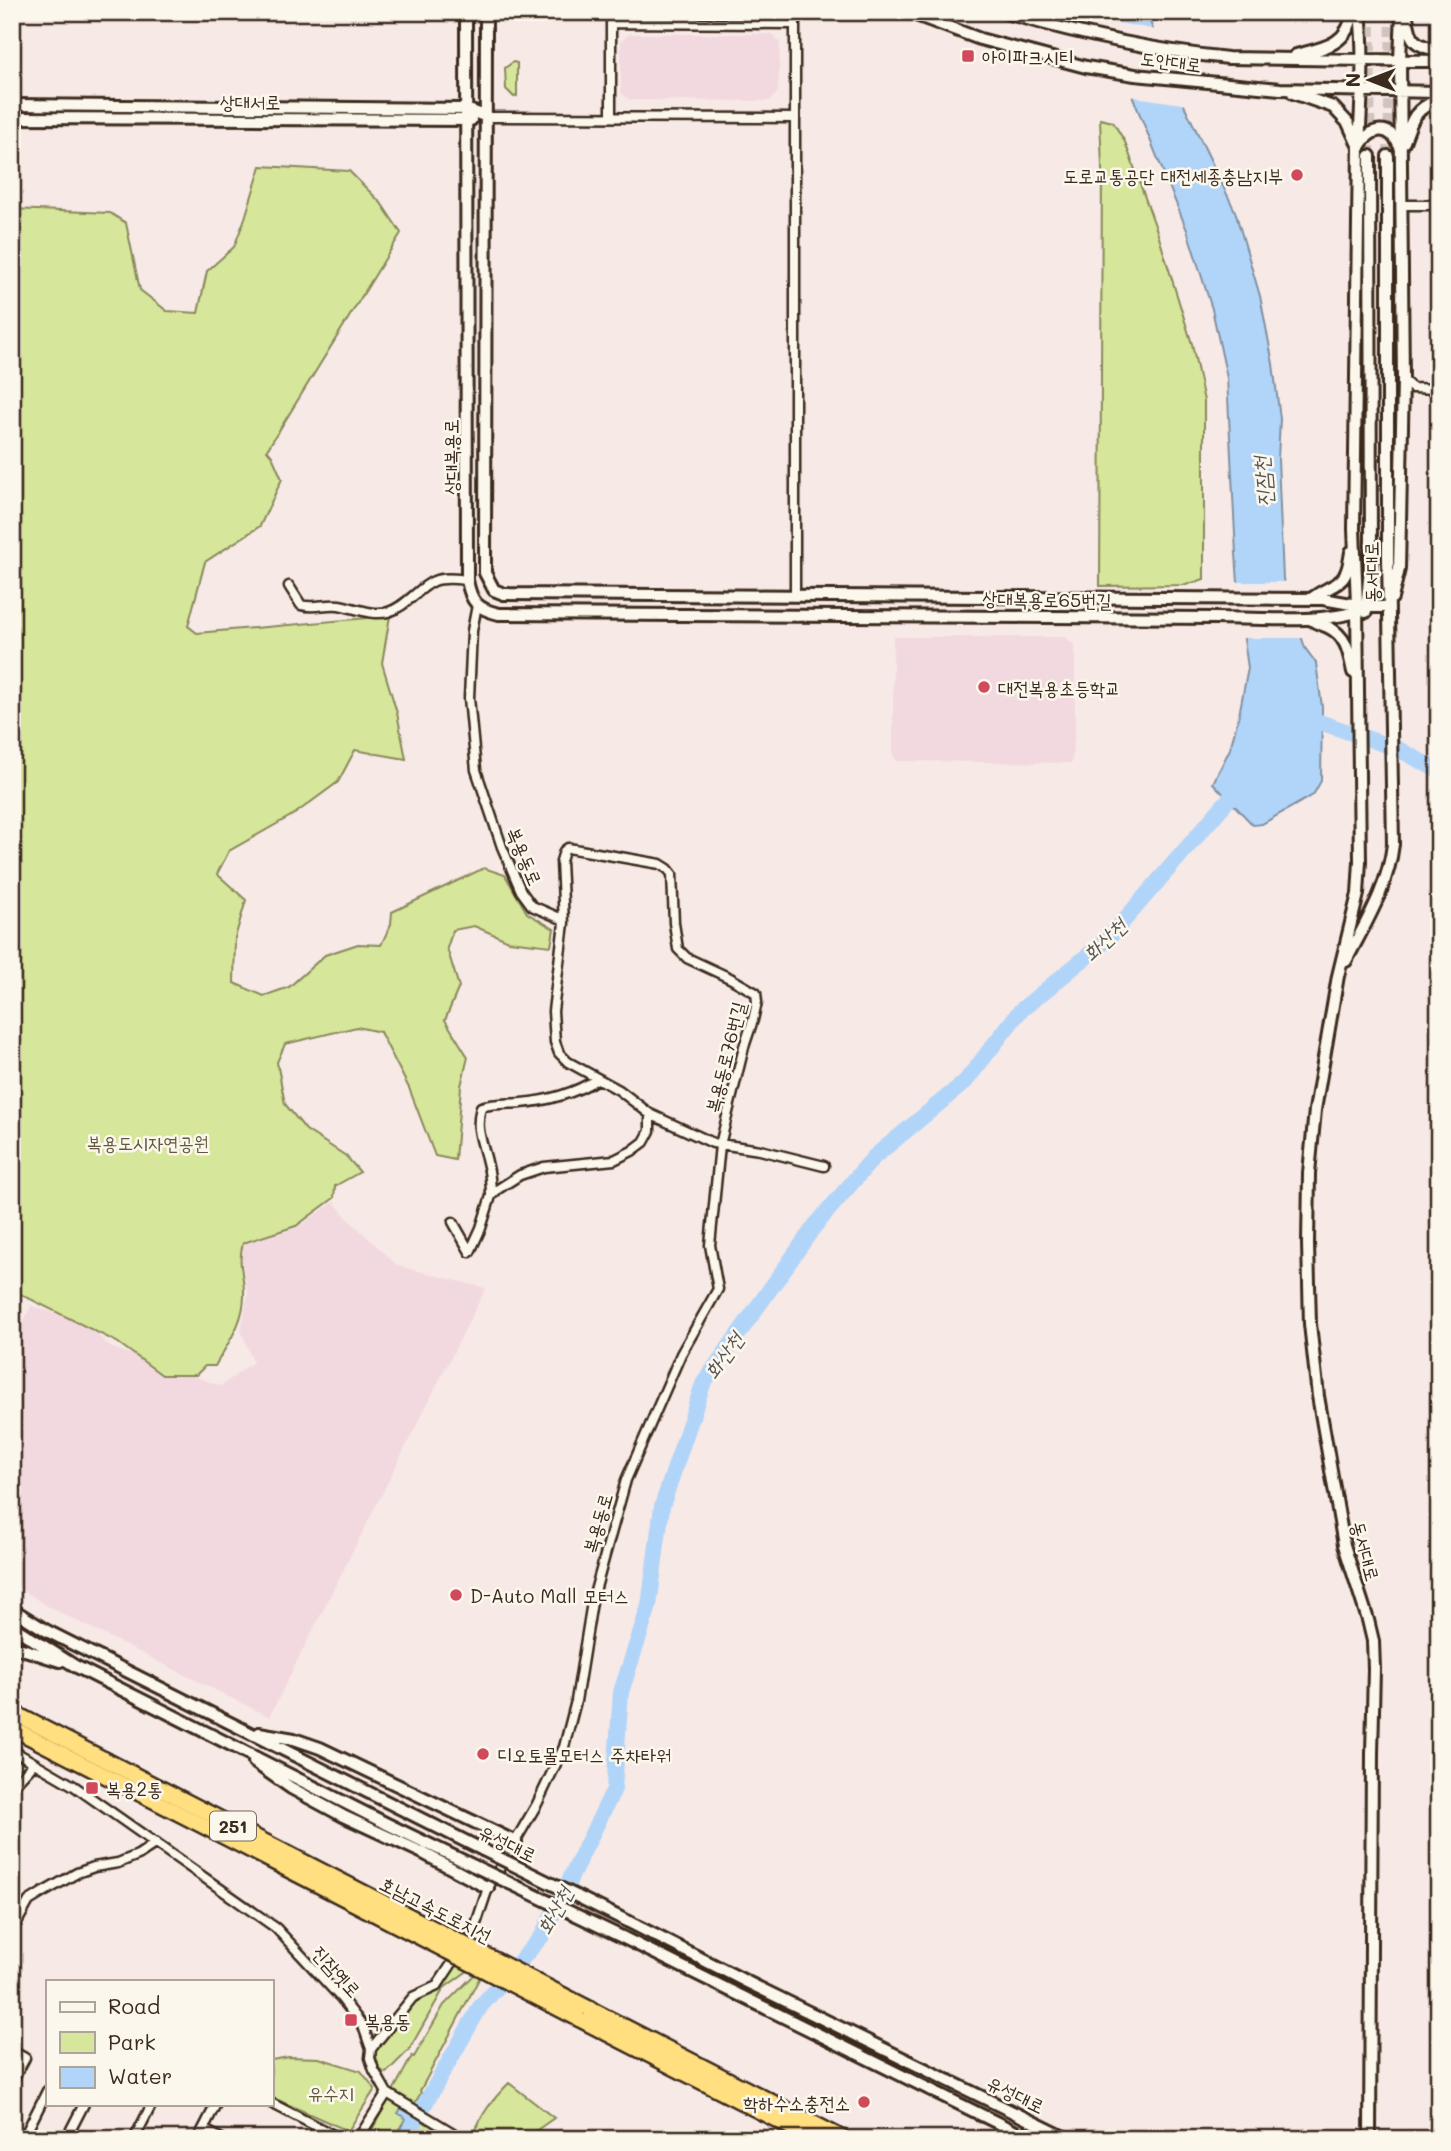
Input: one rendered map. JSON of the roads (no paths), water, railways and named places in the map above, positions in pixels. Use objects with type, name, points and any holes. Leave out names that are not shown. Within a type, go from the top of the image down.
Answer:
[{"type":"highway","name":"호남고속도로지선","points":[[12,1712],[814,2139]]},
{"type":"highway","name":"호남고속도로지선","points":[[12,1728],[450,1945]]},
{"type":"highway","name":"호남고속도로지선","points":[[583,2014],[844,2139]]},
{"type":"street","name":"상대복용로","points":[[466,12],[467,580],[470,594],[477,605]]},
{"type":"street","name":"상대복용로","points":[[486,12],[485,573],[488,582],[494,590],[504,594],[769,596]]},
{"type":"street","points":[[795,12],[795,596]]},
{"type":"street","name":"도안대로","points":[[908,12],[977,38],[1086,67],[1205,83],[1280,89],[1439,92]]},
{"type":"street","name":"도안대로","points":[[1003,12],[1072,32],[1228,58],[1439,61]]},
{"type":"street","points":[[1275,59],[1325,47],[1340,39],[1351,24],[1353,12]]},
{"type":"street","points":[[1360,12],[1362,92],[1354,529],[1361,608],[1389,607],[1399,569],[1403,380],[1400,60],[1405,12]]},
{"type":"street","points":[[1405,12],[1410,35],[1415,43],[1439,51]]},
{"type":"street","points":[[611,117],[611,23],[795,24]]},
{"type":"street","points":[[1280,89],[1333,107],[1348,122],[1359,147]]},
{"type":"street","points":[[1401,151],[1411,118],[1423,107],[1439,99]]},
{"type":"street","name":"상대서로","points":[[12,105],[466,114]]},
{"type":"street","name":"상대서로","points":[[12,118],[466,114]]},
{"type":"street","points":[[466,114],[487,117],[794,118]]},
{"type":"street","points":[[1359,147],[1369,133],[1381,130],[1392,134],[1401,151]]},
{"type":"street","name":"동서대로","points":[[1370,156],[1371,557],[1357,635],[1360,861],[1358,894],[1338,975],[1315,1110],[1309,1173],[1308,1244],[1310,1324],[1318,1396],[1344,1545],[1373,1641],[1370,2139]]},
{"type":"street","name":"동서대로","points":[[1338,975],[1380,895],[1390,867],[1393,844],[1388,557],[1388,156]]},
{"type":"street","points":[[1401,205],[1439,205]]},
{"type":"street","points":[[1403,380],[1412,388],[1439,389]]},
{"type":"street","points":[[1317,597],[1343,580],[1349,563],[1354,529]]},
{"type":"street","points":[[289,586],[301,605],[308,607],[338,605],[372,612],[387,612],[397,608],[434,581],[467,580]]},
{"type":"street","name":"상대복용로65번길","points":[[769,596],[1215,600],[1317,597],[1361,608]]},
{"type":"street","name":"상대복용로65번길","points":[[477,605],[486,611],[499,614],[1215,618],[1325,618],[1361,608]]},
{"type":"street","name":"복용동로","points":[[477,605],[472,631],[469,698],[476,770],[506,856],[522,891],[531,906],[562,919],[564,923]]},
{"type":"street","points":[[1310,618],[1331,629],[1345,643],[1357,688]]},
{"type":"street","name":"복용동로76번길","points":[[564,923],[561,861],[568,848],[660,864],[672,874],[678,949],[687,958],[756,993],[753,1020],[720,1145]]},
{"type":"street","points":[[564,923],[554,1012],[555,1042],[559,1053],[568,1062],[628,1096],[650,1114],[720,1145],[760,1150],[824,1166]]},
{"type":"street","points":[[453,1222],[470,1252],[491,1196],[489,1170],[477,1121],[481,1107],[537,1101],[565,1094],[597,1079]]},
{"type":"street","points":[[491,1196],[520,1175],[544,1167],[614,1160],[632,1151],[644,1142],[650,1131],[650,1114]]},
{"type":"street","name":"복용동로","points":[[371,2049],[413,1997],[437,1986],[474,1930],[488,1888],[537,1804],[564,1747],[576,1701],[592,1602],[626,1480],[681,1354],[718,1289],[710,1245],[720,1145]]},
{"type":"street","name":"유성대로","points":[[12,1609],[47,1631],[483,1850],[1068,2139]]},
{"type":"street","name":"유성대로","points":[[12,1626],[75,1666],[387,1824],[1030,2139]]},
{"type":"street","points":[[12,1648],[75,1666]]},
{"type":"street","points":[[249,1732],[294,1739],[320,1748],[516,1842]]},
{"type":"street","points":[[223,1740],[291,1788],[488,1888]]},
{"type":"street","name":"진잠옛로","points":[[12,1750],[74,1786],[276,1928],[363,2026],[371,2049],[370,2058],[374,2070],[390,2094]]},
{"type":"street","points":[[12,1787],[34,1763]]},
{"type":"street","points":[[12,1931],[29,1901],[42,1893],[77,1873],[118,1863],[138,1855],[156,1843]]},
{"type":"street","points":[[12,2051],[25,2057],[12,2082]]},
{"type":"street","points":[[23,2139],[46,2093]]},
{"type":"street","points":[[358,2139],[390,2094],[461,2137]]},
{"type":"street","points":[[273,2104],[341,2139]]},
{"type":"street","points":[[66,2139],[83,2106]]},
{"type":"street","points":[[134,2139],[151,2106]]},
{"type":"street","points":[[198,2139],[215,2106]]},
{"type":"street","points":[[203,2129],[222,2139]]},
{"type":"water","points":[[1098,12],[1146,12],[1184,105],[1235,211],[1260,296],[1280,419],[1278,459],[1283,579],[1305,648],[1316,663],[1322,707],[1321,781],[1313,795],[1262,824],[1253,825],[1213,783],[1230,749],[1248,668],[1240,611],[1227,378],[1212,309],[1187,230]]},
{"type":"water","points":[[402,2107],[419,2117],[407,2139],[394,2139],[406,2119],[398,2113]]},
{"type":"waterway","name":"진잠천","points":[[1302,716],[1398,749],[1439,771]]},
{"type":"waterway","name":"화산천","points":[[405,2139],[480,2007],[542,1936],[614,1789],[621,1692],[649,1606],[662,1506],[703,1384],[814,1227],[874,1157],[965,1082],[1020,1011],[1108,939],[1241,785]]},
{"type":"tunnel","points":[[1370,156],[1371,12]]},
{"type":"tunnel","points":[[1388,156],[1391,12]]},
{"type":"place","name":"아이파크시티","points":[[968,56]]},
{"type":"place","name":"도로교통공단 대전세종충남지부","points":[[1297,175]]},
{"type":"place","name":"대전복용초등학교","points":[[984,687]]},
{"type":"place","name":"D-Auto Mall 모터스","points":[[456,1595]]},
{"type":"place","name":"디오토몰모터스 주차타워","points":[[483,1754]]},
{"type":"place","name":"복용2통","points":[[92,1788]]},
{"type":"place","name":"복용동","points":[[351,2020]]},
{"type":"place","name":"학하수소충전소","points":[[864,2102]]},
{"type":"park label","name":"복용도시자연공원","points":[[148,1142]]},
{"type":"park label","name":"유수지","points":[[331,2092]]}]
